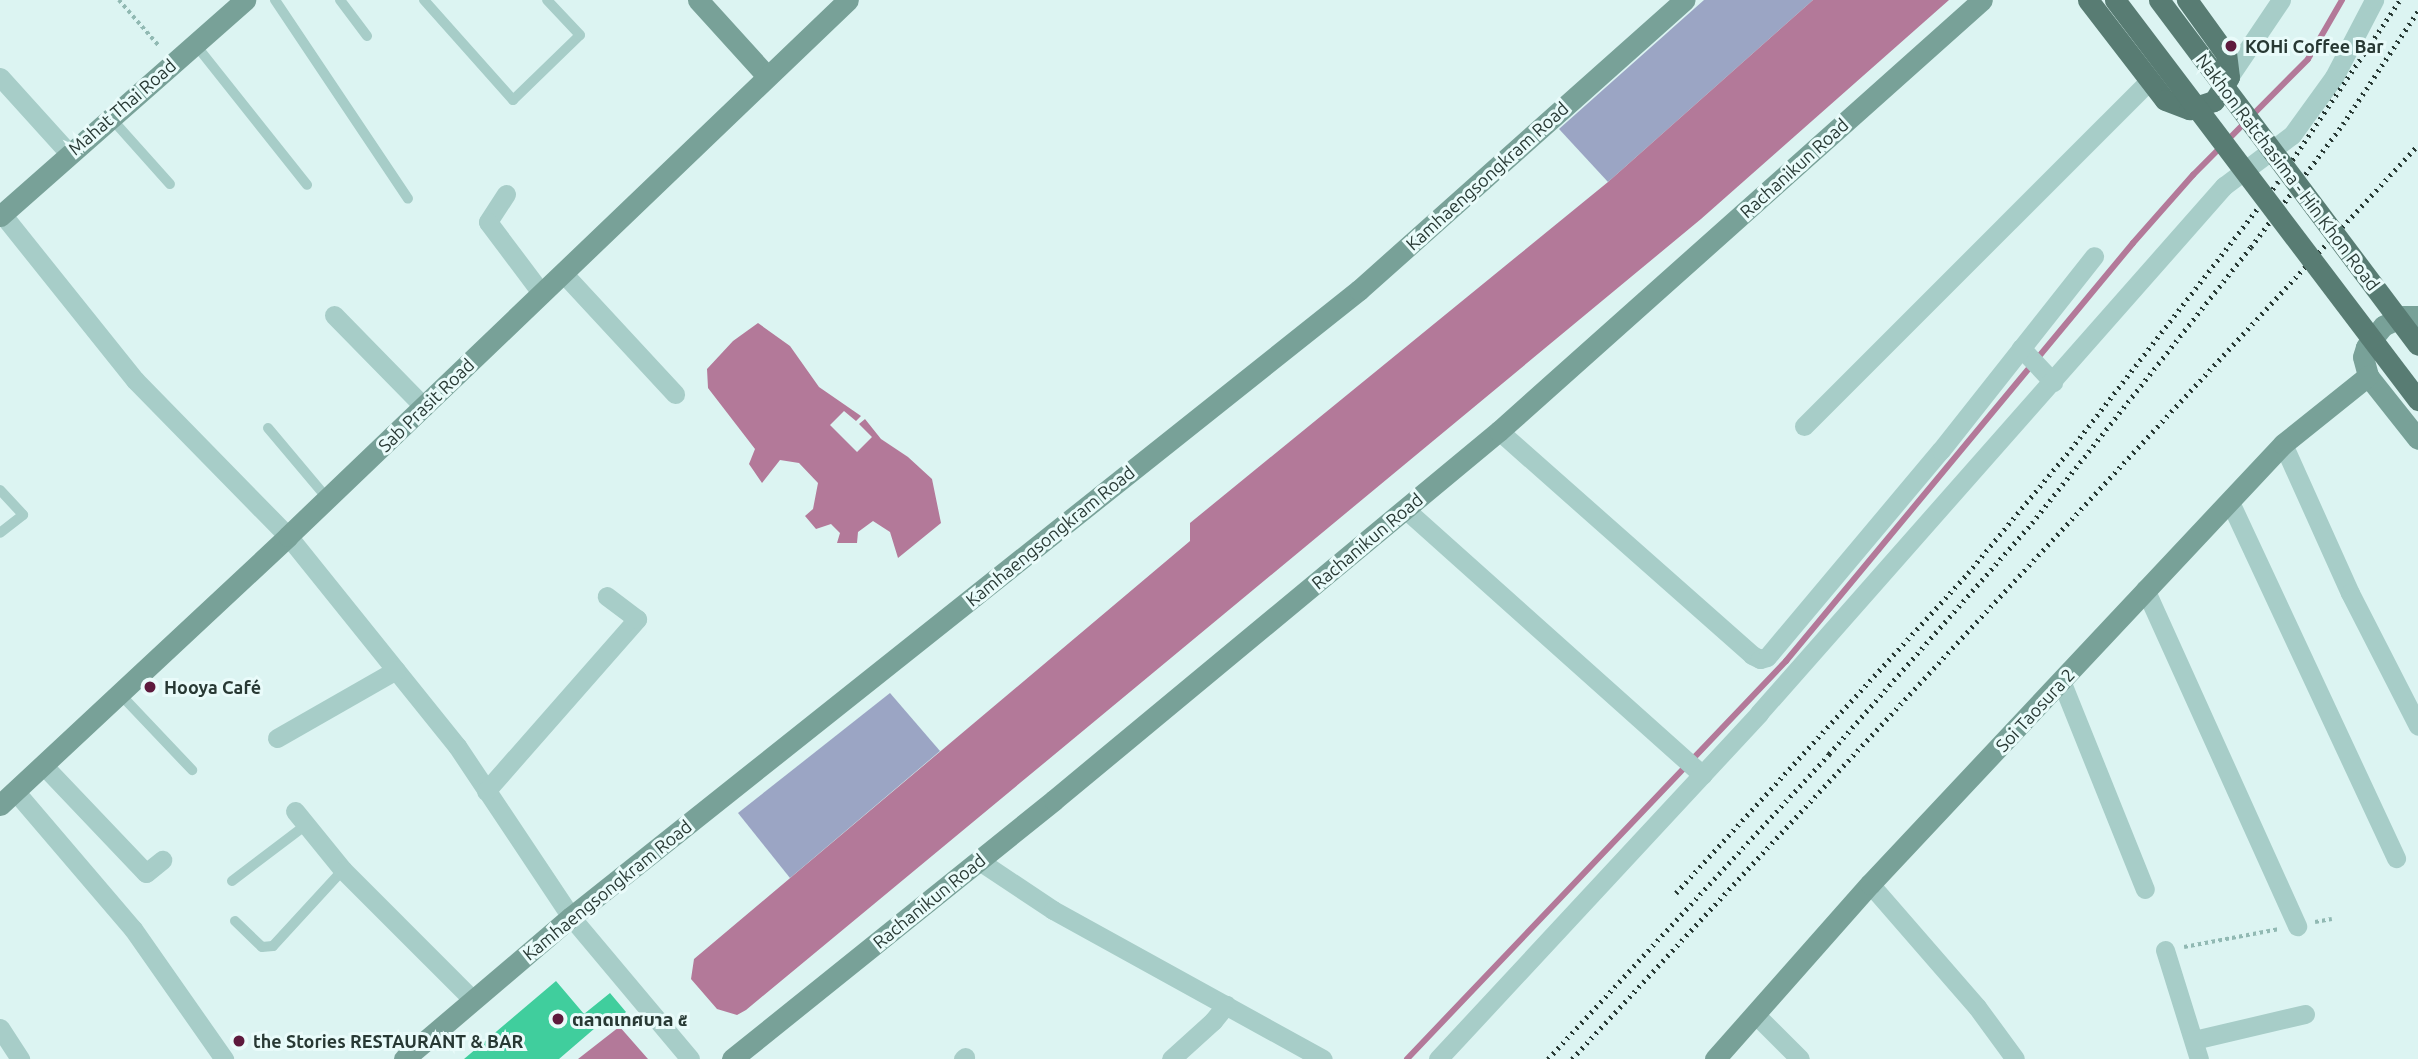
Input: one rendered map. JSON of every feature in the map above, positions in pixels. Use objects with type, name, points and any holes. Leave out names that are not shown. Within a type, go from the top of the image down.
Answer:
[{"type":"main road","points":[[2088,0],[2165,100],[2189,109],[2214,101],[2229,77],[2226,54],[2187,0]]},
{"type":"main road","points":[[2115,0],[2418,400]]},
{"type":"main road","name":"Nakhon Ratchasima - Hin Khon Road","points":[[2159,0],[2418,345]]},
{"type":"street","name":"Mahat Thai Road","points":[[1,215],[109,117],[245,0]]},
{"type":"street","points":[[698,0],[767,76]]},
{"type":"street","name":"Sab Prasit Road","points":[[7,798],[424,407],[848,0]]},
{"type":"street","name":"Kamhaengsongkram Road","points":[[404,1059],[571,917],[1359,290],[1685,0]]},
{"type":"street","name":"Rachanikun Road","points":[[732,1059],[1499,431],[1982,0]]},
{"type":"street","points":[[2229,77],[2281,0]]},
{"type":"street","points":[[1438,1059],[1694,768],[2224,186],[2292,135],[2334,77],[2374,0]]},
{"type":"street","points":[[0,77],[69,153]]},
{"type":"street","points":[[1804,426],[2150,80]]},
{"type":"street","points":[[506,194],[488,222],[542,294]]},
{"type":"street","points":[[1,215],[135,380],[288,536],[457,746],[571,917],[690,1059]]},
{"type":"street","points":[[1499,431],[1760,659],[1776,648],[2024,351],[2094,256]]},
{"type":"street","points":[[563,274],[675,394]]},
{"type":"street","points":[[334,314],[424,407]]},
{"type":"street","points":[[2415,431],[2368,376],[2363,357],[2366,347],[2383,326],[2404,316],[2418,316]]},
{"type":"street","points":[[2024,351],[2048,377]]},
{"type":"street","name":"Soi Taosura 2","points":[[1715,1059],[1870,884],[2062,683],[2146,589],[2283,444],[2368,376]]},
{"type":"street","points":[[2283,444],[2350,593],[2416,716]]},
{"type":"street","points":[[2230,502],[2396,858]]},
{"type":"street","points":[[1405,509],[1694,768]]},
{"type":"street","points":[[2146,589],[2297,926]]},
{"type":"street","points":[[486,791],[637,619],[607,596]]},
{"type":"street","points":[[277,738],[396,670]]},
{"type":"street","points":[[2062,683],[2145,889]]},
{"type":"street","points":[[43,765],[146,873],[162,860]]},
{"type":"street","points":[[7,798],[133,929],[224,1059]]},
{"type":"street","points":[[302,817],[343,870],[473,1000]]},
{"type":"street","points":[[978,860],[1053,910],[1323,1059]]},
{"type":"street","points":[[1870,884],[1977,1007],[2011,1057]]},
{"type":"street","points":[[2165,950],[2197,1049],[2305,1014]]},
{"type":"street","points":[[1171,1059],[1213,1021],[1226,1005]]},
{"type":"street","points":[[1756,1015],[1800,1059]]},
{"type":"street","points":[[0,1028],[20,1059]]},
{"type":"lane","points":[[275,0],[408,199]]},
{"type":"lane","points":[[340,0],[366,36]]},
{"type":"lane","points":[[425,0],[513,100],[580,35],[547,0]]},
{"type":"lane","points":[[194,44],[307,185]]},
{"type":"lane","points":[[109,117],[170,184]]},
{"type":"lane","points":[[268,428],[328,498]]},
{"type":"lane","points":[[0,490],[23,514],[0,533]]},
{"type":"lane","points":[[119,693],[192,770]]},
{"type":"lane","points":[[232,881],[302,817]]},
{"type":"lane","points":[[235,921],[262,947],[273,946],[343,870]]},
{"type":"path","points":[[119,0],[173,62]]},
{"type":"path","points":[[2165,950],[2332,919]]},
{"type":"shaded area","points":[[1704,0],[1813,0],[1608,182],[1559,129]]},
{"type":"shaded area","points":[[1813,0],[1949,0],[1701,219],[746,1010],[737,1015],[717,1009],[691,979],[694,959],[1190,541],[1190,523],[1608,182]]},
{"type":"shaded area","points":[[758,323],[790,346],[819,387],[861,416],[856,421],[844,411],[830,425],[857,452],[872,437],[859,424],[865,419],[881,439],[908,457],[932,479],[941,523],[898,558],[890,532],[873,521],[858,532],[857,543],[837,543],[840,533],[831,524],[816,529],[805,516],[813,509],[818,483],[799,463],[780,460],[762,483],[749,464],[755,449],[708,388],[707,369],[733,341]]},
{"type":"shaded area","points":[[890,693],[940,751],[790,878],[738,813]]},
{"type":"shaded area","points":[[619,1027],[648,1059],[578,1059]]},
{"type":"building","name":"ตลาดเทศบาล ๕","points":[[556,981],[584,1014],[610,993],[626,1012],[614,1022],[609,1016],[559,1059],[464,1059]]},
{"type":"waterway","points":[[1407,1059],[1786,661],[2133,243],[2193,175],[2308,59],[2342,0]]},
{"type":"railway","points":[[1676,893],[1968,573],[2071,449],[2277,183],[2400,0]]},
{"type":"railway","points":[[1548,1059],[1829,754],[2032,523],[2251,247],[2343,124],[2418,11]]},
{"type":"railway","points":[[1572,1059],[2418,145]]},
{"type":"place","name":"KOHi Coffee Bar","points":[[2231,46]]},
{"type":"place","name":"Hooya Café","points":[[150,687]]},
{"type":"place","name":"ตลาดเทศบาล ๕","points":[[558,1019]]},
{"type":"place","name":"the Stories RESTAURANT & BAR","points":[[239,1041]]}]
